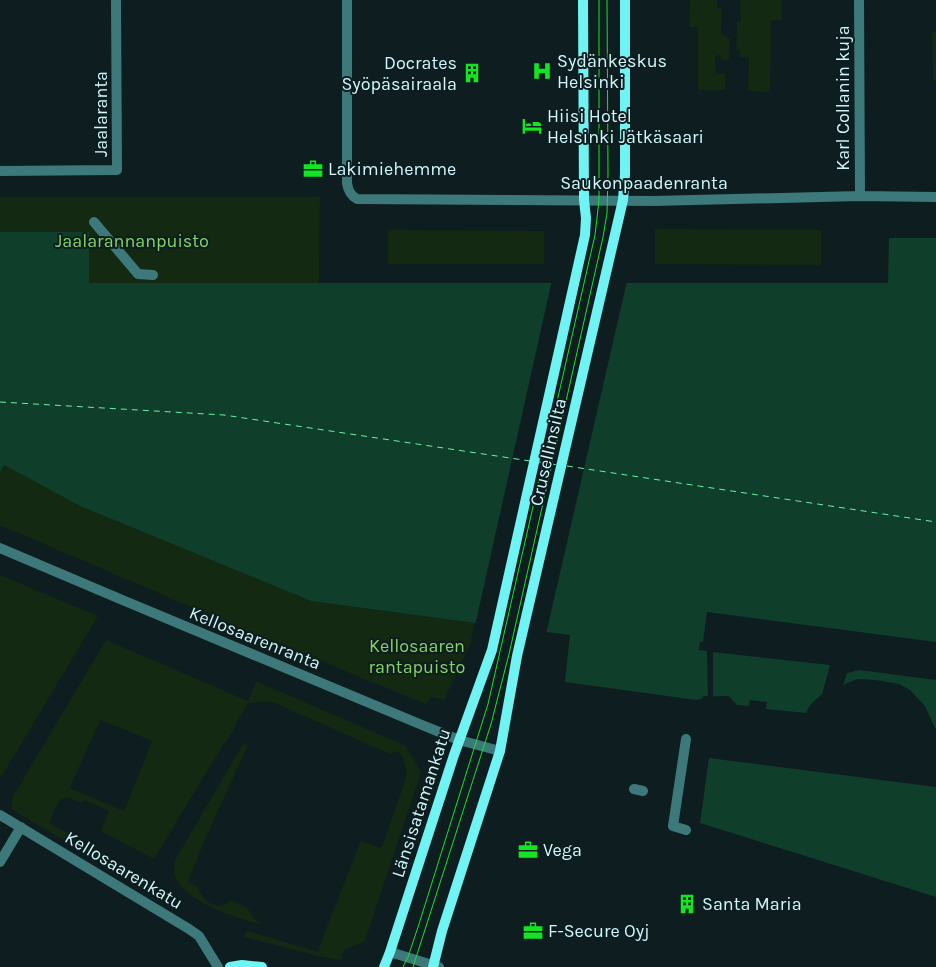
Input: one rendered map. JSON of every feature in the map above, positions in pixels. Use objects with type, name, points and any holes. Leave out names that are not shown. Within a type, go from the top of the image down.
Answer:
[{"type":"main road","points":[[582,0],[584,200]]},
{"type":"main road","points":[[623,200],[625,174],[625,0]]},
{"type":"main road","name":"Crusellinsilta","points":[[492,650],[585,235],[584,200]]},
{"type":"main road","name":"Crusellinsilta","points":[[500,751],[517,656],[623,200]]},
{"type":"main road","name":"Länsisatamankatu","points":[[384,967],[459,740],[492,650]]},
{"type":"main road","points":[[435,966],[442,931],[500,751]]},
{"type":"main road","points":[[230,967],[242,965],[262,967]]},
{"type":"street","name":"Jaalaranta","points":[[0,171],[117,170],[116,0]]},
{"type":"street","name":"Saukonpaadenranta","points":[[347,0],[347,183],[352,197],[363,200],[654,201],[860,196],[936,197]]},
{"type":"street","name":"Karl Collanin kuja","points":[[859,0],[860,196]]},
{"type":"street","points":[[93,220],[138,274],[153,275]]},
{"type":"street","name":"Kellosaarenranta","points":[[0,548],[459,740],[500,751]]},
{"type":"street","points":[[686,739],[673,826],[686,830]]},
{"type":"street","name":"Kellosaarenkatu","points":[[0,815],[189,929],[199,936],[218,967]]},
{"type":"street","points":[[0,862],[21,827]]},
{"type":"street","points":[[390,952],[435,966]]},
{"type":"green space","points":[[690,0],[717,0],[717,8],[722,9],[721,34],[730,39],[729,59],[724,61],[721,60],[721,55],[715,56],[716,74],[725,74],[725,90],[698,90],[698,27],[689,27]]},
{"type":"green space","points":[[740,0],[782,0],[781,20],[771,21],[770,92],[748,91],[749,58],[740,57],[740,50],[736,50],[737,22],[741,21]]},
{"type":"green space","points":[[932,32],[936,32],[936,81],[933,80]]},
{"type":"green space","name":"Jaalarannanpuisto","points":[[0,197],[320,197],[319,283],[89,283],[89,232],[0,232]]},
{"type":"green space","points":[[655,229],[821,230],[821,265],[655,264]]},
{"type":"green space","points":[[388,230],[544,231],[544,264],[388,264]]},
{"type":"green space","name":"Kellosaaren rantapuisto","points":[[4,465],[80,506],[311,601],[475,623],[470,645],[444,700],[432,697],[426,704],[259,636],[0,525],[0,472]]},
{"type":"green space","points":[[0,575],[98,616],[2,776],[0,775]]},
{"type":"green space","points":[[106,640],[248,701],[256,681],[406,746],[421,772],[365,941],[344,950],[341,960],[244,937],[245,933],[248,931],[318,952],[361,841],[380,848],[382,846],[407,772],[404,759],[398,751],[390,754],[275,703],[248,703],[235,728],[154,859],[101,831],[109,811],[84,800],[82,803],[69,798],[61,799],[49,823],[137,872],[141,876],[139,885],[11,809],[15,793]],"holes":[[[100,720],[152,741],[124,811],[70,788]]]},
{"type":"green space","points":[[243,744],[248,745],[203,844],[188,882],[198,887],[204,898],[211,904],[224,905],[231,900],[247,907],[253,917],[262,925],[227,914],[203,903],[183,888],[176,879],[174,872],[175,860]]},
{"type":"shaded area","points":[[0,232],[89,232],[89,283],[888,283],[889,238],[936,238],[936,728],[925,706],[910,690],[899,684],[876,680],[857,679],[822,694],[810,705],[806,713],[766,709],[767,702],[750,700],[749,706],[737,705],[729,696],[704,696],[696,700],[565,682],[570,635],[311,601],[80,506],[4,465],[0,472]]},
{"type":"shaded area","points":[[709,758],[936,787],[936,897],[700,823]]},
{"type":"pier","points":[[552,280],[627,281],[546,634],[475,626]]},
{"type":"pier","points":[[707,612],[936,642],[936,680],[859,670],[847,673],[843,686],[822,694],[830,665],[713,652],[713,697],[708,697],[707,651],[699,650],[700,642],[703,642]]},
{"type":"ferry route","points":[[0,402],[224,415],[530,461]]},
{"type":"ferry route","points":[[539,462],[558,465]]},
{"type":"ferry route","points":[[567,466],[936,522]]},
{"type":"tram line","points":[[403,967],[419,924],[488,704],[595,235],[599,200],[599,0]]},
{"type":"tram line","points":[[413,967],[491,724],[509,654],[603,237],[607,213],[608,174],[607,0]]},
{"type":"place","name":"Sydänkeskus Helsinki","points":[[542,71]]},
{"type":"place","name":"Docrates Syöpäsairaala","points":[[472,73]]},
{"type":"place","name":"Hiisi Hotel Helsinki Jätkäsaari","points":[[532,126]]},
{"type":"place","name":"Lakimiehemme","points":[[313,169]]},
{"type":"place","name":"Vega","points":[[528,850]]},
{"type":"place","name":"Santa Maria","points":[[687,904]]},
{"type":"place","name":"F-Secure Oyj","points":[[533,931]]}]
